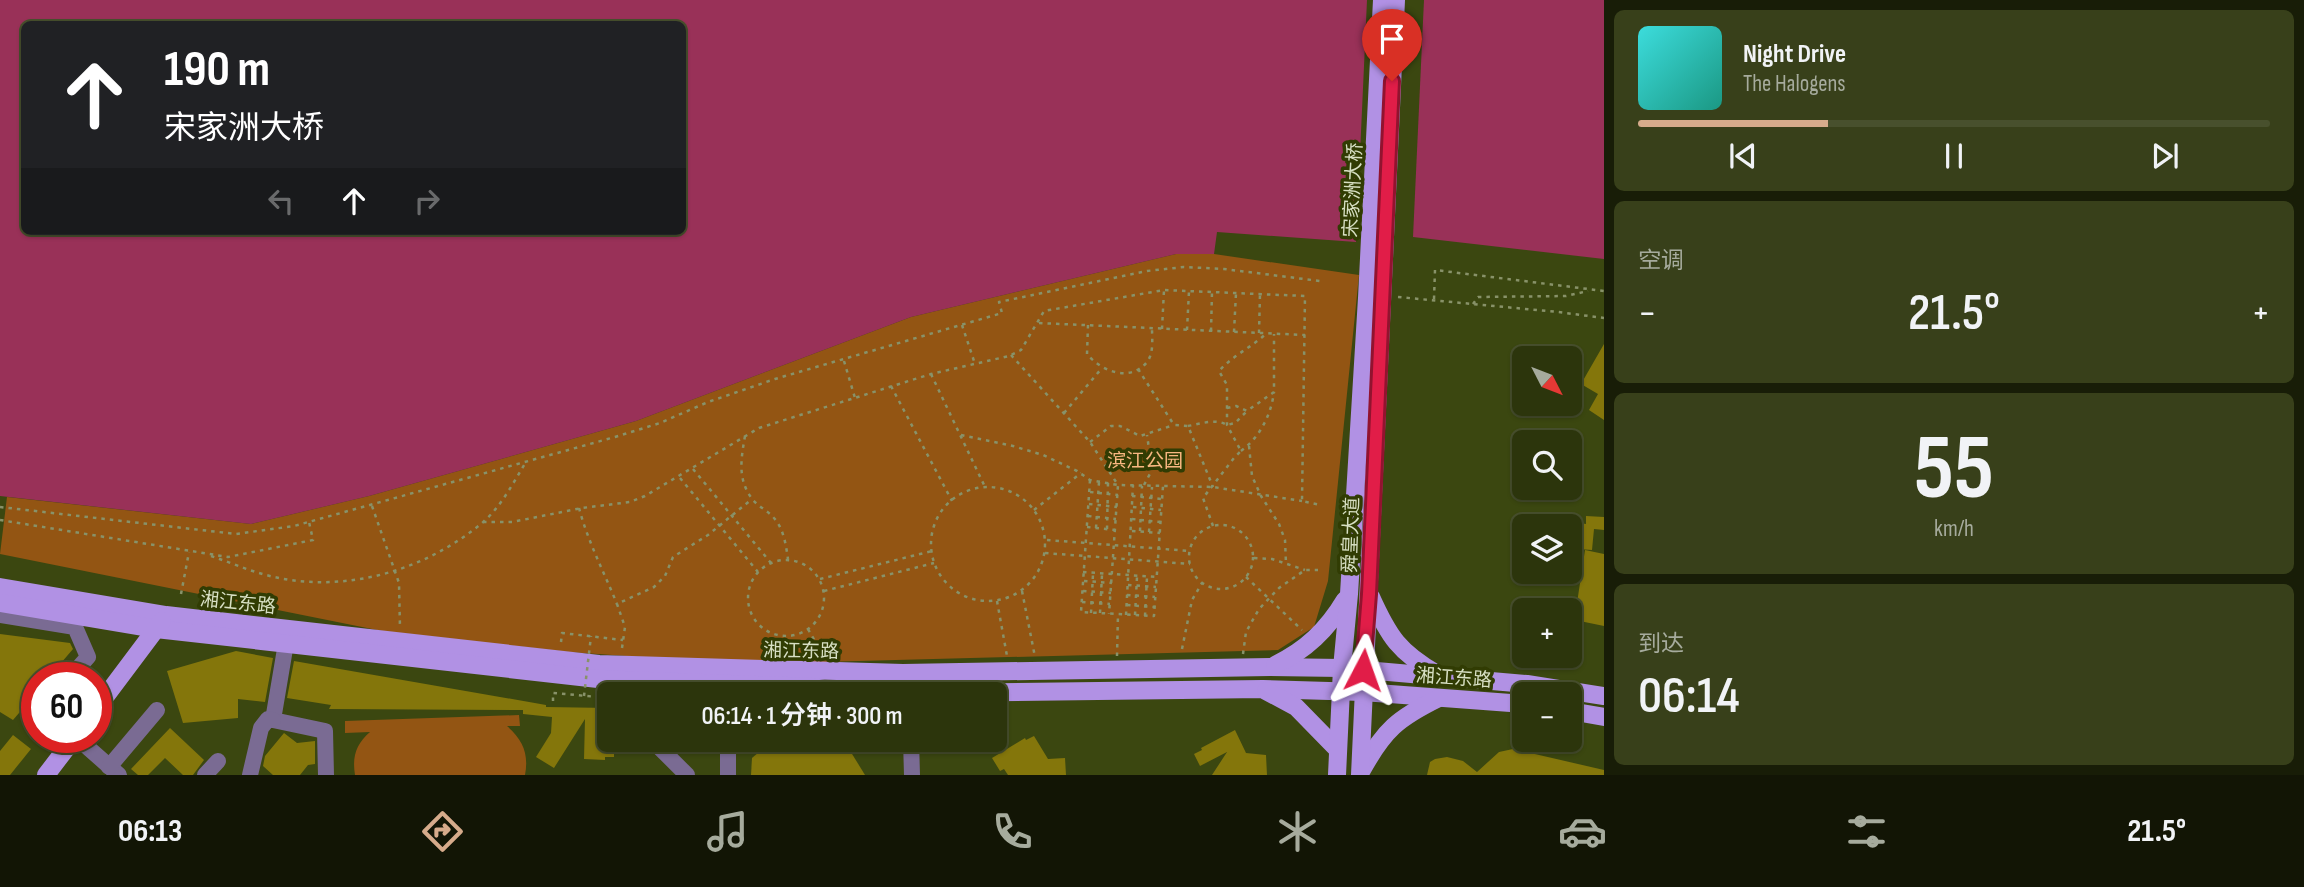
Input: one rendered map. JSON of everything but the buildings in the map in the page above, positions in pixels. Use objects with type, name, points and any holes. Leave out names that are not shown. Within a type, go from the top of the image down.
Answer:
[{"type":"main road","name":"宋家洲大桥","points":[[1380,297],[1382,0]]},
{"type":"main road","name":"宋家洲大桥","points":[[1380,297],[1396,0]]},
{"type":"main road","name":"舜皇大道","points":[[1360,774],[1380,297]]},
{"type":"main road","name":"舜皇大道","points":[[1337,775],[1342,668],[1380,297]]},
{"type":"main road","name":"湘江东路","points":[[0,587],[161,622],[286,643],[619,682]]},
{"type":"main road","points":[[1270,667],[1296,655],[1317,638],[1333,620],[1349,594]]},
{"type":"main road","points":[[1369,594],[1383,625],[1397,645],[1416,662],[1440,676]]},
{"type":"main road","name":"湘江东路","points":[[0,603],[161,622],[400,642],[599,664],[833,671],[1342,668],[1527,684],[1604,696]]},
{"type":"main road","points":[[112,688],[161,622]]},
{"type":"main road","points":[[1222,668],[1224,690]]},
{"type":"main road","points":[[1263,689],[1296,707],[1338,750]]},
{"type":"main road","name":"湘江东路","points":[[1007,692],[1263,689],[1363,692],[1512,703]]},
{"type":"main road","points":[[1360,774],[1378,742],[1391,726],[1409,712],[1440,698]]},
{"type":"main road","points":[[1582,713],[1604,717]]},
{"type":"main road","points":[[46,775],[63,753]]},
{"type":"street","points":[[0,615],[75,627],[88,657],[84,662]]},
{"type":"street","points":[[273,720],[286,643]]},
{"type":"street","points":[[93,753],[114,771],[158,710]]},
{"type":"street","points":[[250,775],[261,728],[268,719],[325,731],[326,775]]},
{"type":"street","points":[[664,752],[687,775]]},
{"type":"street","points":[[728,752],[728,775]]},
{"type":"street","points":[[911,752],[912,775]]},
{"type":"street","points":[[205,775],[218,761]]},
{"type":"path","points":[[0,507],[236,534],[309,522],[660,423],[708,402],[1002,313],[999,302],[1147,271],[1184,267],[1224,269],[1320,281]]},
{"type":"path","points":[[1434,300],[1435,270],[1604,291]]},
{"type":"path","points":[[1162,329],[1164,290]]},
{"type":"path","points":[[483,522],[512,522],[579,508],[630,502],[679,477],[759,428],[931,374],[1012,355],[1021,350],[1044,311],[1164,290],[1305,296],[1302,501]]},
{"type":"path","points":[[1472,304],[1478,298],[1566,296],[1591,290]]},
{"type":"path","points":[[1187,330],[1189,291]]},
{"type":"path","points":[[1211,331],[1213,292]]},
{"type":"path","points":[[1234,332],[1236,293]]},
{"type":"path","points":[[1259,333],[1260,294]]},
{"type":"path","points":[[1380,297],[1604,318]]},
{"type":"path","points":[[1037,323],[1305,335]]},
{"type":"path","points":[[962,325],[975,364]]},
{"type":"path","points":[[1088,326],[1087,354],[1102,368],[1125,373],[1138,369],[1147,361],[1151,352],[1152,328]]},
{"type":"path","points":[[1241,451],[1227,425],[1227,385],[1219,371],[1267,333]]},
{"type":"path","points":[[1213,526],[1203,498],[1234,458],[1256,438],[1272,405],[1274,334]]},
{"type":"path","points":[[1012,355],[1090,442],[1118,485],[1110,614]]},
{"type":"path","points":[[843,359],[855,398]]},
{"type":"path","points":[[1064,413],[1102,368]]},
{"type":"path","points":[[1138,369],[1174,425]]},
{"type":"path","points":[[931,374],[985,487]]},
{"type":"path","points":[[891,386],[952,501]]},
{"type":"path","points":[[1090,442],[1111,426],[1120,426],[1140,436],[1174,425],[1188,426],[1213,421],[1227,425],[1235,423],[1273,392]]},
{"type":"path","points":[[1227,408],[1236,406],[1247,411]]},
{"type":"path","points":[[1188,426],[1213,487]]},
{"type":"path","points":[[961,435],[1043,455],[1090,480],[1099,482],[1118,485],[1213,487],[1321,505]]},
{"type":"path","points":[[1140,531],[1143,485],[1152,470],[1147,435]]},
{"type":"path","points":[[745,436],[741,478],[752,499],[776,519],[785,538],[789,559]]},
{"type":"path","points":[[1249,446],[1252,475],[1285,540],[1286,564]]},
{"type":"path","points":[[0,520],[211,556],[267,576],[316,582],[359,579],[396,571],[437,554],[483,522],[502,500],[526,462]]},
{"type":"path","points":[[692,469],[771,563]]},
{"type":"path","points":[[1034,510],[1081,473]]},
{"type":"path","points":[[679,477],[758,572]]},
{"type":"path","points":[[1090,480],[1081,612],[1154,616],[1163,486]]},
{"type":"path","points":[[1096,528],[1099,482]]},
{"type":"path","points":[[1107,529],[1108,483]]},
{"type":"path","points":[[1126,615],[1133,485]]},
{"type":"path","points":[[1149,532],[1152,485]]},
{"type":"path","points":[[996,487],[1014,492],[1028,502],[1039,517],[1045,540],[1045,553],[1040,570],[1028,586],[1011,597],[997,601],[972,600],[954,591],[940,576],[934,563],[931,538],[936,520],[952,501],[960,494],[996,487]]},
{"type":"path","points":[[1089,492],[1118,495]]},
{"type":"path","points":[[1132,496],[1162,499]]},
{"type":"path","points":[[617,604],[654,587],[666,576],[673,557],[720,526],[752,499]]},
{"type":"path","points":[[1088,504],[1117,507]]},
{"type":"path","points":[[372,505],[396,571],[401,595],[400,642]]},
{"type":"path","points":[[1132,507],[1161,510]]},
{"type":"path","points":[[579,508],[587,538],[601,563],[625,627],[622,648]]},
{"type":"path","points":[[1087,516],[1116,519]]},
{"type":"path","points":[[1131,519],[1160,522]]},
{"type":"path","points":[[211,556],[241,556],[313,540],[309,522]]},
{"type":"path","points":[[1213,526],[1231,526],[1240,531],[1252,548],[1253,558],[1246,577],[1238,584],[1217,589],[1202,583],[1192,570],[1190,551],[1195,538],[1202,531],[1213,526]]},
{"type":"path","points":[[1087,527],[1115,530]]},
{"type":"path","points":[[1130,530],[1160,533]]},
{"type":"path","points":[[1045,540],[1190,551]]},
{"type":"path","points":[[820,579],[932,551]]},
{"type":"path","points":[[181,594],[189,552]]},
{"type":"path","points":[[1045,553],[1190,564]]},
{"type":"path","points":[[1253,558],[1272,559],[1305,570],[1318,570]]},
{"type":"path","points":[[789,559],[801,562],[820,579],[824,604],[820,616],[807,629],[788,635],[776,634],[756,621],[750,610],[750,586],[758,572],[771,563],[789,559]]},
{"type":"path","points":[[824,591],[934,563]]},
{"type":"path","points":[[1242,668],[1246,632],[1259,609],[1279,588],[1305,570]]},
{"type":"path","points":[[1083,572],[1157,577]]},
{"type":"path","points":[[1091,612],[1093,573]]},
{"type":"path","points":[[1100,613],[1102,573]]},
{"type":"path","points":[[1135,615],[1137,575]]},
{"type":"path","points":[[1144,616],[1147,576]]},
{"type":"path","points":[[1246,577],[1304,632]]},
{"type":"path","points":[[1083,580],[1112,583]]},
{"type":"path","points":[[1182,649],[1192,600],[1202,583]]},
{"type":"path","points":[[1128,585],[1156,587]]},
{"type":"path","points":[[1022,590],[1037,671]]},
{"type":"path","points":[[1082,591],[1111,593]]},
{"type":"path","points":[[1127,595],[1155,597]]},
{"type":"path","points":[[997,601],[1009,671]]},
{"type":"path","points":[[1081,602],[1110,604]]},
{"type":"path","points":[[1126,605],[1154,607]]},
{"type":"path","points":[[1118,614],[1118,670]]},
{"type":"path","points":[[807,629],[833,671]]},
{"type":"path","points":[[561,642],[562,633],[623,640]]},
{"type":"path","points":[[584,696],[591,636]]},
{"type":"path","points":[[553,701],[553,693],[597,697]]},
{"type":"green space","name":"滨江公园","points":[[1176,254],[1214,254],[1359,275],[1328,581],[1314,627],[1278,650],[821,662],[671,659],[568,652],[382,631],[0,554],[7,497],[251,524],[369,496],[636,421],[911,317]]},
{"type":"green space","points":[[519,715],[520,726],[507,726],[524,748],[525,775],[355,775],[356,751],[370,732],[345,733],[345,721]]},
{"type":"shaded area","points":[[0,0],[1367,0],[1356,242],[1217,232],[1214,254],[1176,254],[911,317],[636,421],[369,496],[251,524],[0,496]]},
{"type":"shaded area","points":[[1424,0],[1604,0],[1604,259],[1413,237]]},
{"type":"route","points":[[1363,670],[1369,594],[1392,81]]}]
